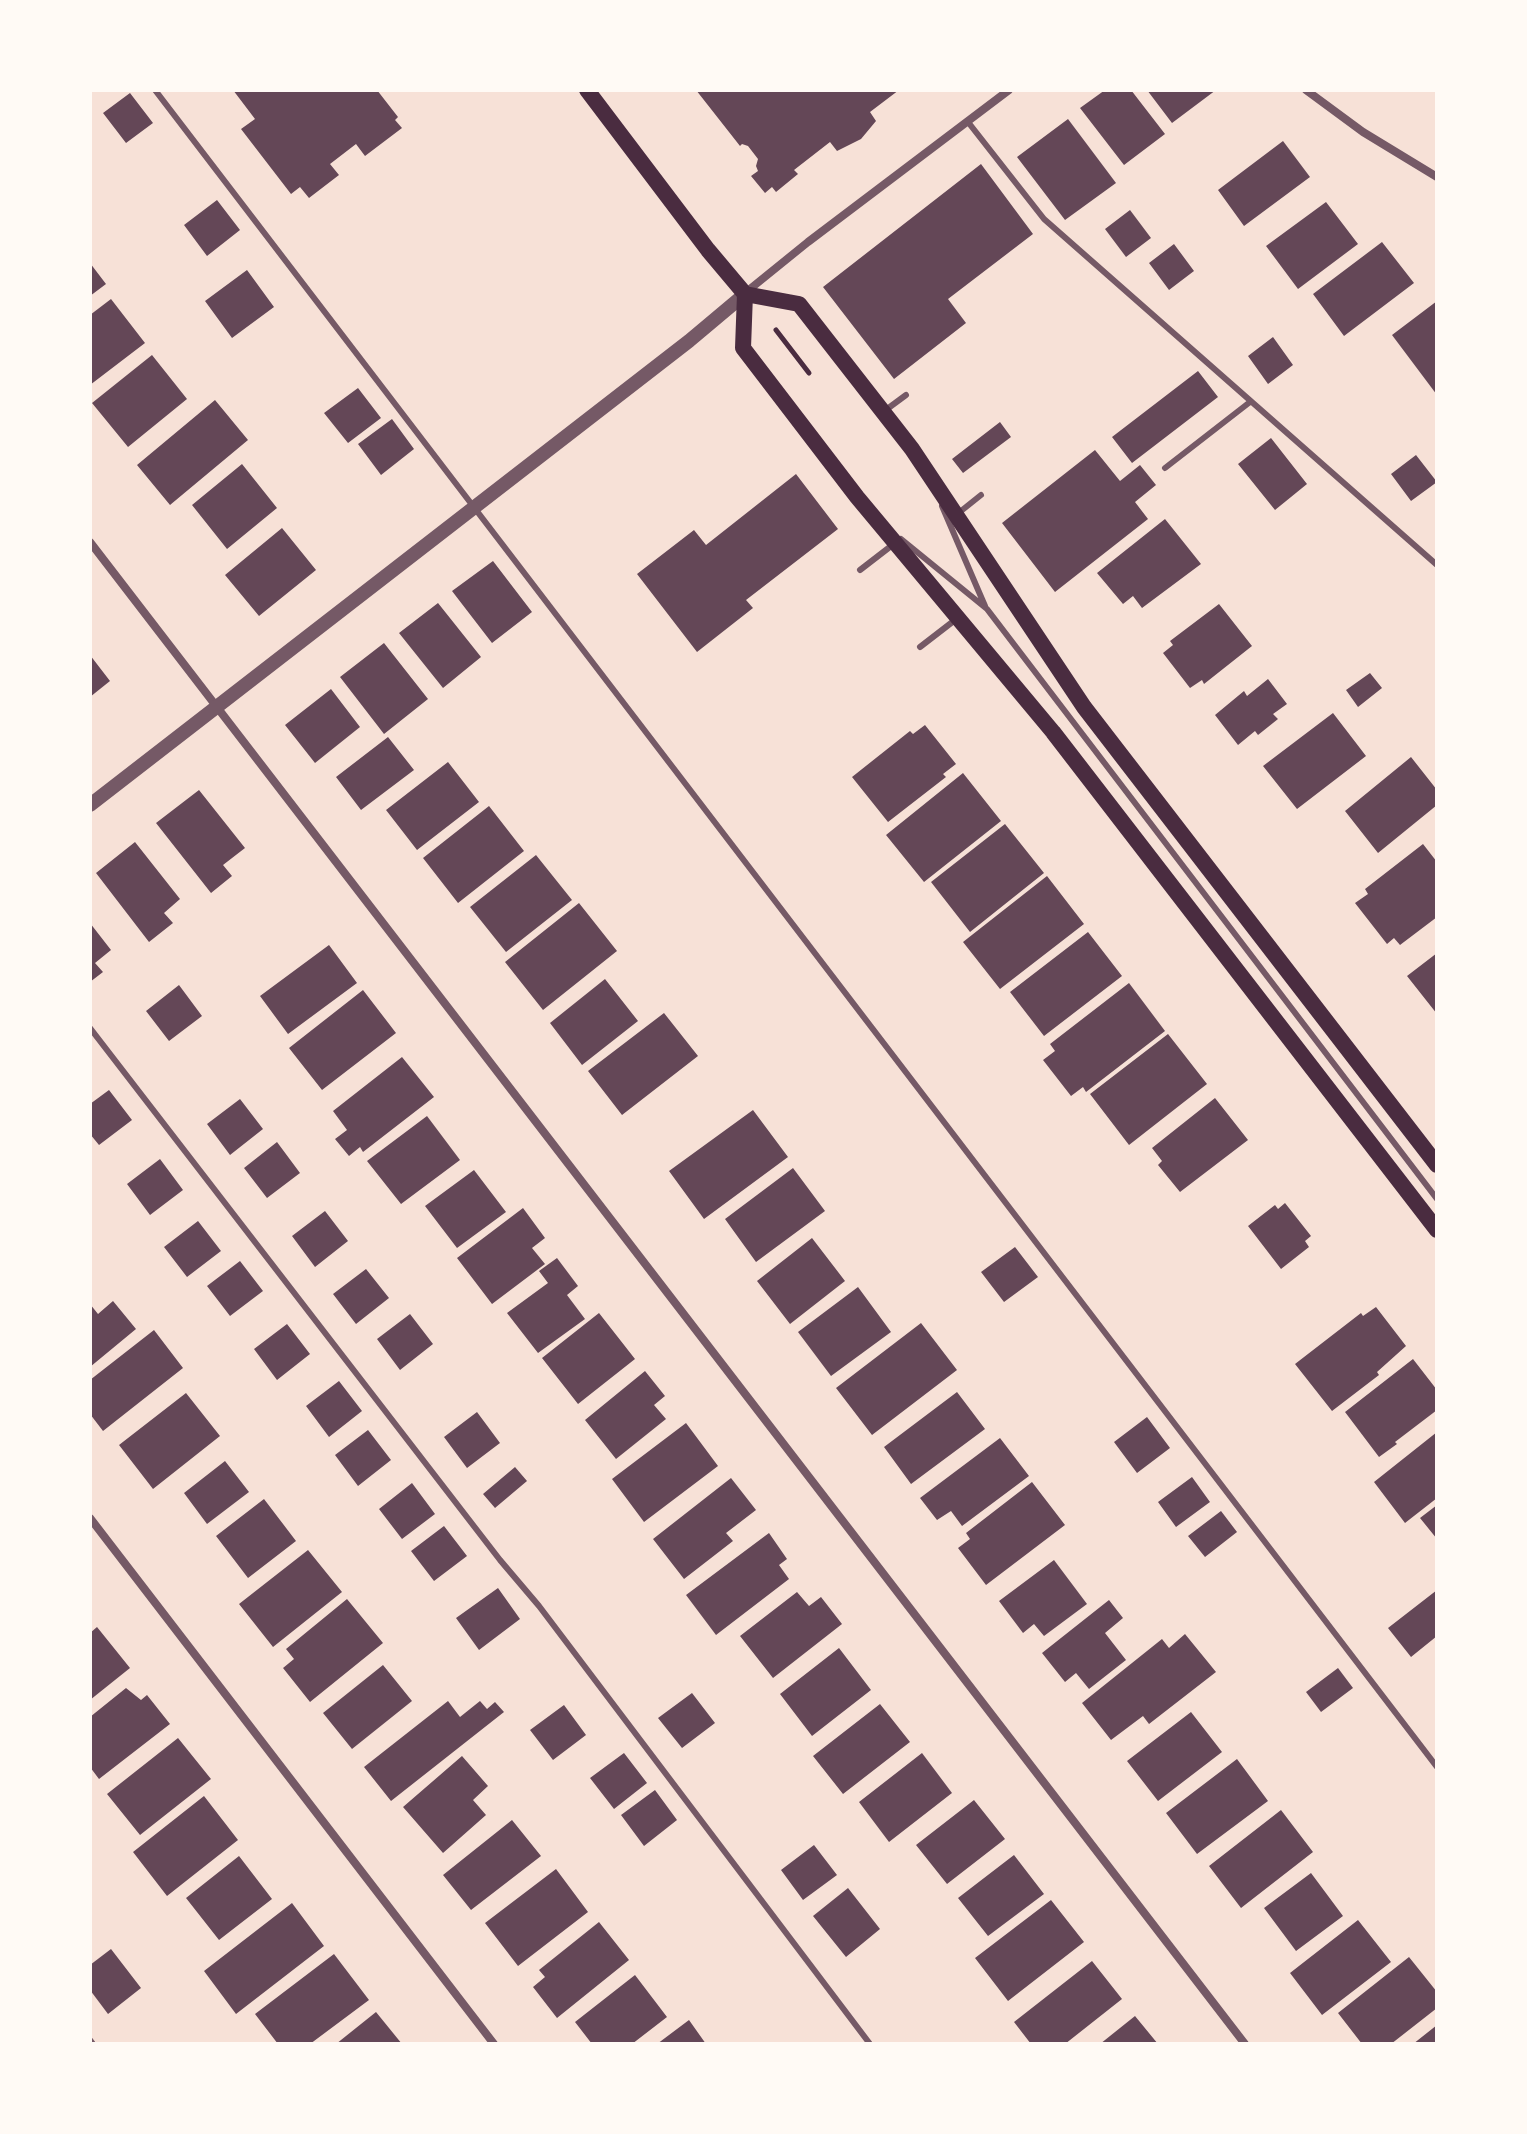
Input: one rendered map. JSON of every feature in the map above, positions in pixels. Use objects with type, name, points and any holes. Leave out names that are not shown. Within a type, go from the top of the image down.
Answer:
[{"type":"main road","points":[[587,90],[745,294],[799,304],[927,472],[1084,707],[1437,1165]]},
{"type":"main road","points":[[745,294],[743,348],[872,515],[1053,732],[1437,1230]]},
{"type":"street","points":[[90,805],[689,341],[808,242],[1009,90]]},
{"type":"street","points":[[1306,90],[1363,132],[1437,177]]},
{"type":"street","points":[[90,542],[1245,2044]]},
{"type":"street","points":[[90,1518],[494,2044]]},
{"type":"lane","points":[[155,90],[1437,1767]]},
{"type":"lane","points":[[968,122],[1044,219],[1437,565]]},
{"type":"lane","points":[[883,412],[906,395]]},
{"type":"lane","points":[[1165,468],[1250,402]]},
{"type":"lane","points":[[927,472],[987,609]]},
{"type":"lane","points":[[956,515],[981,495]]},
{"type":"lane","points":[[872,515],[987,609],[1437,1199]]},
{"type":"lane","points":[[860,570],[895,543]]},
{"type":"lane","points":[[920,647],[958,618]]},
{"type":"lane","points":[[90,1028],[500,1560],[539,1606],[870,2044]]},
{"type":"path","points":[[776,330],[809,373]]},
{"type":"building","points":[[233,90],[377,90],[398,117],[395,120],[402,128],[365,156],[356,144],[330,164],[339,175],[309,198],[300,187],[291,194],[241,129],[255,119]]},
{"type":"building","points":[[696,90],[899,90],[870,112],[876,121],[861,139],[837,151],[830,142],[794,170],[798,174],[776,192],[772,187],[765,193],[751,176],[758,171],[758,159],[748,146],[740,146]]},
{"type":"building","points":[[1105,90],[1131,90],[1165,134],[1124,165],[1080,108]]},
{"type":"building","points":[[1147,90],[1216,90],[1172,123]]},
{"type":"building","points":[[130,93],[153,123],[126,143],[103,113]]},
{"type":"building","points":[[1068,119],[1116,183],[1065,220],[1017,157]]},
{"type":"building","points":[[1283,141],[1310,177],[1244,226],[1218,190]]},
{"type":"building","points":[[981,164],[1033,234],[948,299],[966,323],[894,379],[823,287]]},
{"type":"building","points":[[217,200],[240,230],[207,256],[184,225]]},
{"type":"building","points":[[1326,202],[1358,244],[1298,289],[1266,246]]},
{"type":"building","points":[[1130,210],[1151,238],[1126,257],[1105,229]]},
{"type":"building","points":[[1382,242],[1414,283],[1344,336],[1313,294]]},
{"type":"building","points":[[1174,244],[1194,271],[1169,290],[1149,263]]},
{"type":"building","points":[[90,263],[106,284],[90,296]]},
{"type":"building","points":[[247,270],[274,307],[232,338],[205,301]]},
{"type":"building","points":[[111,299],[145,343],[90,385],[90,315]]},
{"type":"building","points":[[1437,301],[1437,395],[1392,335]]},
{"type":"building","points":[[1273,337],[1293,365],[1268,384],[1248,356]]},
{"type":"building","points":[[152,355],[187,399],[128,447],[92,403]]},
{"type":"building","points":[[1198,371],[1218,397],[1132,463],[1112,437]]},
{"type":"building","points":[[358,388],[381,418],[348,443],[324,413]]},
{"type":"building","points":[[215,400],[248,440],[170,505],[137,465]]},
{"type":"building","points":[[392,419],[414,449],[381,475],[358,444]]},
{"type":"building","points":[[1000,422],[1011,437],[963,473],[952,459]]},
{"type":"building","points":[[1271,438],[1307,484],[1275,510],[1238,464]]},
{"type":"building","points":[[1095,450],[1120,481],[1140,465],[1156,485],[1135,502],[1148,519],[1055,592],[1002,523]]},
{"type":"building","points":[[1416,455],[1437,482],[1411,501],[1391,474]]},
{"type":"building","points":[[242,464],[277,508],[227,549],[192,505]]},
{"type":"building","points":[[796,474],[838,529],[746,600],[753,608],[697,652],[637,574],[694,530],[706,545]]},
{"type":"building","points":[[1165,519],[1201,564],[1142,608],[1133,596],[1123,604],[1097,573]]},
{"type":"building","points":[[282,528],[316,570],[259,616],[225,575]]},
{"type":"building","points":[[493,561],[532,612],[492,643],[452,591]]},
{"type":"building","points":[[438,603],[481,657],[443,688],[399,633]]},
{"type":"building","points":[[1219,604],[1252,646],[1204,684],[1202,680],[1190,688],[1163,653],[1173,645],[1170,641]]},
{"type":"building","points":[[384,643],[428,699],[384,734],[340,677]]},
{"type":"building","points":[[90,655],[110,681],[90,697]]},
{"type":"building","points":[[1370,673],[1382,688],[1358,707],[1346,690]]},
{"type":"building","points":[[1268,679],[1287,704],[1273,714],[1278,719],[1258,735],[1255,731],[1238,745],[1215,715],[1244,691],[1247,696]]},
{"type":"building","points":[[331,689],[360,727],[315,763],[285,725]]},
{"type":"building","points":[[1333,713],[1366,756],[1297,809],[1263,766]]},
{"type":"building","points":[[925,725],[956,764],[943,774],[946,777],[888,822],[852,777],[910,731],[913,734]]},
{"type":"building","points":[[388,737],[414,770],[361,810],[336,777]]},
{"type":"building","points":[[1411,757],[1437,790],[1437,805],[1378,853],[1345,811]]},
{"type":"building","points":[[448,762],[479,802],[417,850],[386,810]]},
{"type":"building","points":[[963,773],[1001,821],[924,882],[886,835]]},
{"type":"building","points":[[199,790],[245,848],[223,865],[232,876],[211,893],[156,823]]},
{"type":"building","points":[[489,806],[524,851],[458,903],[423,858]]},
{"type":"building","points":[[1005,824],[1044,873],[970,932],[931,882]]},
{"type":"building","points":[[135,842],[180,899],[164,913],[173,923],[149,942],[96,873]]},
{"type":"building","points":[[1423,844],[1437,862],[1437,917],[1400,945],[1394,938],[1387,944],[1355,903],[1368,894],[1365,889]]},
{"type":"building","points":[[536,855],[572,900],[506,952],[470,907]]},
{"type":"building","points":[[1047,876],[1084,924],[1000,989],[963,942]]},
{"type":"building","points":[[579,903],[617,951],[543,1010],[505,962]]},
{"type":"building","points":[[90,923],[111,950],[95,963],[103,972],[90,982]]},
{"type":"building","points":[[1088,932],[1122,976],[1044,1036],[1010,992]]},
{"type":"building","points":[[329,945],[357,983],[288,1034],[260,996]]},
{"type":"building","points":[[1437,953],[1437,1014],[1407,976]]},
{"type":"building","points":[[605,979],[638,1021],[582,1065],[550,1023]]},
{"type":"building","points":[[1129,983],[1165,1031],[1086,1092],[1083,1087],[1071,1096],[1043,1060],[1055,1051],[1050,1044]]},
{"type":"building","points":[[179,985],[202,1016],[169,1041],[146,1011]]},
{"type":"building","points":[[363,990],[396,1033],[322,1090],[289,1048]]},
{"type":"building","points":[[664,1013],[698,1056],[622,1115],[588,1071]]},
{"type":"building","points":[[1168,1034],[1207,1084],[1129,1145],[1090,1094]]},
{"type":"building","points":[[402,1057],[434,1097],[363,1152],[360,1147],[349,1156],[335,1139],[347,1130],[333,1111]]},
{"type":"building","points":[[109,1090],[132,1120],[99,1145],[90,1134],[90,1104]]},
{"type":"building","points":[[1215,1098],[1248,1140],[1180,1192],[1158,1165],[1162,1161],[1152,1148]]},
{"type":"building","points":[[240,1099],[263,1129],[230,1155],[207,1124]]},
{"type":"building","points":[[753,1110],[788,1157],[704,1219],[669,1171]]},
{"type":"building","points":[[427,1116],[460,1160],[401,1204],[367,1161]]},
{"type":"building","points":[[277,1142],[300,1173],[267,1198],[244,1168]]},
{"type":"building","points":[[160,1159],[183,1190],[150,1215],[127,1184]]},
{"type":"building","points":[[793,1168],[825,1211],[756,1262],[725,1219]]},
{"type":"building","points":[[474,1170],[506,1212],[457,1248],[425,1206]]},
{"type":"building","points":[[1285,1203],[1311,1236],[1305,1241],[1309,1247],[1281,1269],[1248,1226],[1275,1205],[1278,1209]]},
{"type":"building","points":[[523,1208],[545,1238],[532,1248],[545,1264],[492,1304],[457,1258]]},
{"type":"building","points":[[325,1211],[348,1241],[315,1267],[292,1236]]},
{"type":"building","points":[[198,1221],[221,1251],[187,1277],[164,1247]]},
{"type":"building","points":[[812,1238],[845,1281],[790,1324],[757,1281]]},
{"type":"building","points":[[1015,1247],[1038,1277],[1004,1302],[981,1272]]},
{"type":"building","points":[[557,1258],[578,1286],[567,1295],[585,1319],[538,1353],[507,1313],[548,1283],[539,1271]]},
{"type":"building","points":[[240,1261],[263,1291],[230,1316],[207,1286]]},
{"type":"building","points":[[366,1269],[389,1298],[356,1324],[333,1294]]},
{"type":"building","points":[[858,1287],[891,1332],[831,1376],[798,1332]]},
{"type":"building","points":[[113,1301],[136,1329],[90,1367],[90,1304],[98,1314]]},
{"type":"building","points":[[1376,1307],[1406,1346],[1377,1372],[1379,1375],[1332,1411],[1295,1364],[1361,1313],[1363,1316]]},
{"type":"building","points":[[599,1313],[635,1359],[578,1404],[542,1358]]},
{"type":"building","points":[[410,1314],[433,1344],[400,1370],[377,1339]]},
{"type":"building","points":[[921,1323],[957,1370],[872,1435],[836,1388]]},
{"type":"building","points":[[287,1324],[310,1354],[277,1380],[254,1349]]},
{"type":"building","points":[[154,1330],[183,1368],[103,1431],[90,1414],[90,1380]]},
{"type":"building","points":[[1413,1359],[1437,1390],[1437,1410],[1379,1457],[1345,1412]]},
{"type":"building","points":[[645,1371],[665,1396],[654,1405],[666,1419],[616,1459],[585,1420]]},
{"type":"building","points":[[339,1381],[362,1411],[329,1437],[306,1406]]},
{"type":"building","points":[[957,1392],[985,1429],[911,1484],[884,1447]]},
{"type":"building","points":[[186,1393],[220,1436],[153,1489],[119,1445]]},
{"type":"building","points":[[477,1412],[500,1443],[467,1468],[444,1437]]},
{"type":"building","points":[[1147,1417],[1170,1448],[1137,1473],[1114,1442]]},
{"type":"building","points":[[686,1423],[718,1466],[644,1522],[612,1479]]},
{"type":"building","points":[[368,1430],[391,1460],[358,1486],[335,1455]]},
{"type":"building","points":[[1437,1432],[1437,1498],[1405,1523],[1374,1482]]},
{"type":"building","points":[[1000,1438],[1029,1476],[962,1526],[951,1511],[937,1520],[920,1498]]},
{"type":"building","points":[[225,1461],[249,1492],[207,1524],[184,1493]]},
{"type":"building","points":[[515,1467],[527,1481],[495,1508],[483,1494]]},
{"type":"building","points":[[1192,1477],[1210,1502],[1176,1527],[1158,1502]]},
{"type":"building","points":[[731,1478],[756,1510],[726,1533],[733,1541],[684,1579],[653,1539]]},
{"type":"building","points":[[1032,1482],[1065,1525],[986,1585],[958,1548],[970,1539],[966,1533]]},
{"type":"building","points":[[412,1483],[435,1514],[402,1539],[379,1509]]},
{"type":"building","points":[[264,1499],[296,1541],[248,1578],[216,1536]]},
{"type":"building","points":[[1437,1505],[1437,1539],[1420,1518]]},
{"type":"building","points":[[1221,1511],[1237,1532],[1205,1557],[1188,1536]]},
{"type":"building","points":[[444,1526],[467,1556],[434,1581],[411,1551]]},
{"type":"building","points":[[769,1533],[787,1559],[779,1565],[789,1579],[716,1635],[686,1595]]},
{"type":"building","points":[[308,1550],[342,1592],[273,1647],[239,1604]]},
{"type":"building","points":[[1054,1560],[1087,1604],[1044,1636],[1034,1624],[1023,1633],[999,1601]]},
{"type":"building","points":[[498,1588],[520,1619],[479,1650],[456,1618]]},
{"type":"building","points":[[1437,1590],[1437,1636],[1411,1657],[1388,1628]]},
{"type":"building","points":[[797,1592],[809,1606],[821,1597],[842,1624],[773,1678],[740,1636]]},
{"type":"building","points":[[347,1599],[383,1643],[310,1702],[283,1668],[294,1659],[286,1649]]},
{"type":"building","points":[[1109,1600],[1123,1618],[1105,1633],[1126,1660],[1089,1689],[1076,1673],[1065,1682],[1042,1653]]},
{"type":"building","points":[[97,1627],[130,1668],[90,1700],[90,1633]]},
{"type":"building","points":[[1185,1634],[1216,1672],[1149,1724],[1143,1716],[1111,1740],[1082,1703],[1162,1639],[1169,1648]]},
{"type":"building","points":[[839,1648],[871,1690],[812,1736],[780,1694]]},
{"type":"building","points":[[383,1665],[412,1701],[352,1749],[323,1713]]},
{"type":"building","points":[[1338,1668],[1353,1688],[1321,1712],[1306,1692]]},
{"type":"building","points":[[126,1688],[141,1700],[147,1695],[170,1724],[99,1779],[90,1767],[90,1717]]},
{"type":"building","points":[[692,1693],[715,1723],[682,1748],[658,1718]]},
{"type":"building","points":[[448,1701],[460,1717],[480,1701],[487,1709],[495,1702],[504,1712],[391,1801],[364,1767]]},
{"type":"building","points":[[880,1704],[910,1742],[843,1794],[813,1756]]},
{"type":"building","points":[[564,1705],[586,1735],[553,1760],[530,1730]]},
{"type":"building","points":[[1191,1712],[1222,1752],[1158,1801],[1127,1761]]},
{"type":"building","points":[[178,1738],[211,1779],[140,1835],[107,1794]]},
{"type":"building","points":[[624,1753],[647,1783],[614,1809],[590,1778]]},
{"type":"building","points":[[922,1753],[952,1793],[889,1842],[859,1802]]},
{"type":"building","points":[[462,1756],[488,1786],[473,1800],[486,1815],[443,1853],[403,1807]]},
{"type":"building","points":[[1237,1759],[1268,1801],[1197,1854],[1166,1813]]},
{"type":"building","points":[[655,1790],[677,1820],[644,1846],[621,1815]]},
{"type":"building","points":[[204,1796],[238,1840],[167,1896],[133,1852]]},
{"type":"building","points":[[974,1800],[1005,1839],[947,1884],[916,1845]]},
{"type":"building","points":[[1281,1810],[1313,1852],[1241,1908],[1209,1866]]},
{"type":"building","points":[[512,1820],[541,1856],[471,1910],[443,1875]]},
{"type":"building","points":[[814,1845],[837,1875],[803,1900],[781,1870]]},
{"type":"building","points":[[1014,1855],[1044,1894],[988,1936],[958,1898]]},
{"type":"building","points":[[239,1856],[272,1899],[219,1940],[186,1898]]},
{"type":"building","points":[[556,1869],[588,1912],[518,1966],[485,1923]]},
{"type":"building","points":[[1311,1873],[1343,1916],[1296,1951],[1264,1908]]},
{"type":"building","points":[[848,1888],[880,1929],[846,1957],[813,1916]]},
{"type":"building","points":[[1051,1900],[1084,1942],[1008,2001],[975,1958]]},
{"type":"building","points":[[292,1903],[324,1946],[236,2014],[204,1971]]},
{"type":"building","points":[[1358,1920],[1391,1962],[1322,2015],[1290,1973]]},
{"type":"building","points":[[599,1922],[629,1960],[557,2018],[533,1987],[545,1977],[539,1970]]},
{"type":"building","points":[[111,1949],[141,1988],[108,2014],[90,1990],[90,1965]]},
{"type":"building","points":[[334,1954],[369,2000],[310,2044],[278,2044],[255,2014]]},
{"type":"building","points":[[1409,1957],[1437,1992],[1437,2008],[1391,2044],[1362,2044],[1338,2013]]},
{"type":"building","points":[[1092,1961],[1122,1999],[1065,2044],[1031,2044],[1014,2022]]},
{"type":"building","points":[[635,1975],[667,2017],[632,2044],[592,2044],[575,2022]]},
{"type":"building","points":[[376,2012],[402,2044],[336,2044]]},
{"type":"building","points":[[1135,2016],[1158,2044],[1100,2044]]},
{"type":"building","points":[[689,2020],[706,2044],[657,2044]]},
{"type":"building","points":[[1437,2025],[1437,2044],[1413,2044]]}]
